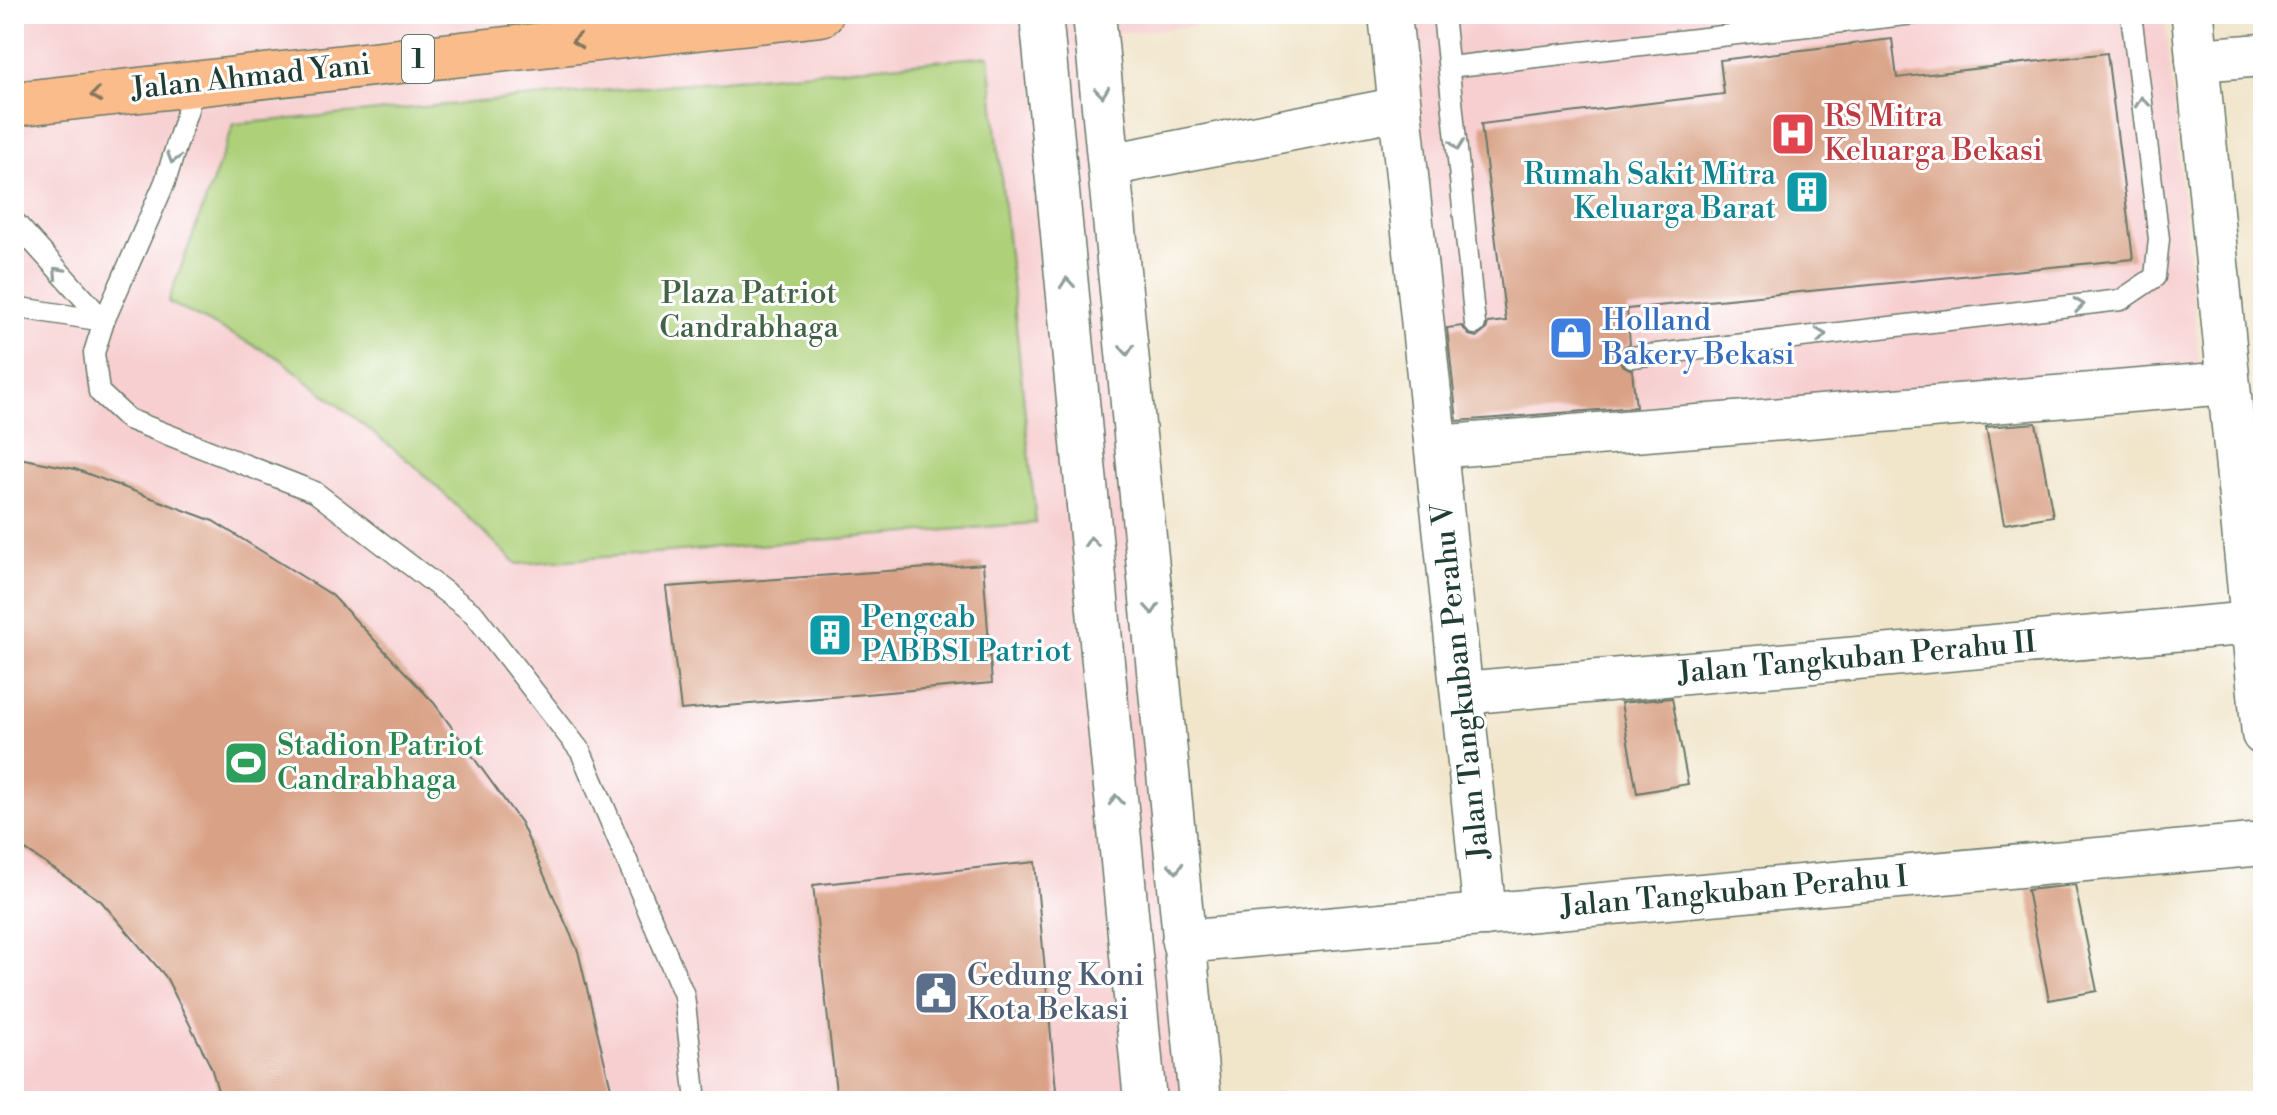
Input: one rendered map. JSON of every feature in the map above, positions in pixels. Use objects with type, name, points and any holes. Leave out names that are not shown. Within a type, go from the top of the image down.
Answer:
[{"type":"highway","name":"Jalan Ahmad Yani","points":[[14,104],[821,14]]},
{"type":"street","points":[[1041,14],[1145,1101]]},
{"type":"street","points":[[1094,14],[1194,942],[1200,1101]]},
{"type":"street","name":"Jalan Tangkuban Perahu V","points":[[1390,14],[1485,915]]},
{"type":"street","points":[[2193,17],[2263,734]]},
{"type":"street","points":[[2197,60],[2263,55]]},
{"type":"street","points":[[1109,165],[1400,108]]},
{"type":"street","points":[[1436,447],[2228,383]]},
{"type":"street","name":"Jalan Tangkuban Perahu II","points":[[1462,693],[2252,623]]},
{"type":"street","name":"Jalan Tangkuban Perahu I","points":[[1194,942],[2263,844]]},
{"type":"lane","points":[[1443,14],[1475,324]]},
{"type":"lane","points":[[1449,67],[1914,14]]},
{"type":"lane","points":[[1632,357],[2121,300],[2155,277],[2159,239],[2131,14]]},
{"type":"lane","points":[[196,83],[165,182],[104,321],[94,353],[99,392],[128,419],[315,492],[474,614],[581,752],[684,995],[696,1101]]},
{"type":"lane","points":[[14,221],[104,321]]},
{"type":"lane","points":[[14,307],[104,321]]},
{"type":"shaded area","points":[[14,14],[1314,14],[1119,34],[1211,1101],[14,1101]]},
{"type":"shaded area","name":"RS Mitra Keluarga Bekasi","points":[[1396,14],[2165,14],[2200,370],[1444,442]]},
{"type":"green space","name":"Plaza Patriot Candrabhaga","points":[[989,56],[1036,523],[517,564],[415,466],[279,358],[168,302],[234,124]]},
{"type":"building","name":"Rumah Sakit Mitra Keluarga Barat","points":[[1892,39],[1897,78],[2107,53],[2133,259],[1627,309],[1630,344],[1624,347],[1619,358],[1622,365],[1632,370],[1636,407],[1457,421],[1447,328],[1462,326],[1469,335],[1477,337],[1486,330],[1488,323],[1506,321],[1481,124],[1724,94],[1720,60]]},
{"type":"building","points":[[2036,423],[2053,516],[2004,524],[1986,427]]},
{"type":"building","name":"Stadion Patriot Candrabhaga","points":[[14,457],[75,469],[213,521],[332,595],[434,703],[521,823],[578,951],[614,1101],[221,1101],[211,1067],[166,977],[101,901],[27,851],[14,846]]},
{"type":"building","name":"Pengcab PABBSI Patriot","points":[[983,564],[992,683],[681,710],[666,587]]},
{"type":"building","points":[[1672,698],[1688,784],[1637,793],[1621,703]]},
{"type":"building","name":"Gedung Koni Kota Bekasi","points":[[1035,862],[1057,1101],[837,1101],[813,885]]},
{"type":"building","points":[[2075,885],[2097,991],[2049,1000],[2027,890]]},
{"type":"place","name":"RS Mitra Keluarga Bekasi","points":[[1793,134]]},
{"type":"place","name":"Rumah Sakit Mitra Keluarga Barat","points":[[1807,192]]},
{"type":"place","name":"Holland Bakery Bekasi","points":[[1571,338]]},
{"type":"place","name":"Pengcab PABBSI Patriot","points":[[830,635]]},
{"type":"place","name":"Stadion Patriot Candrabhaga","points":[[246,763]]},
{"type":"place","name":"Gedung Koni Kota Bekasi","points":[[936,993]]}]
